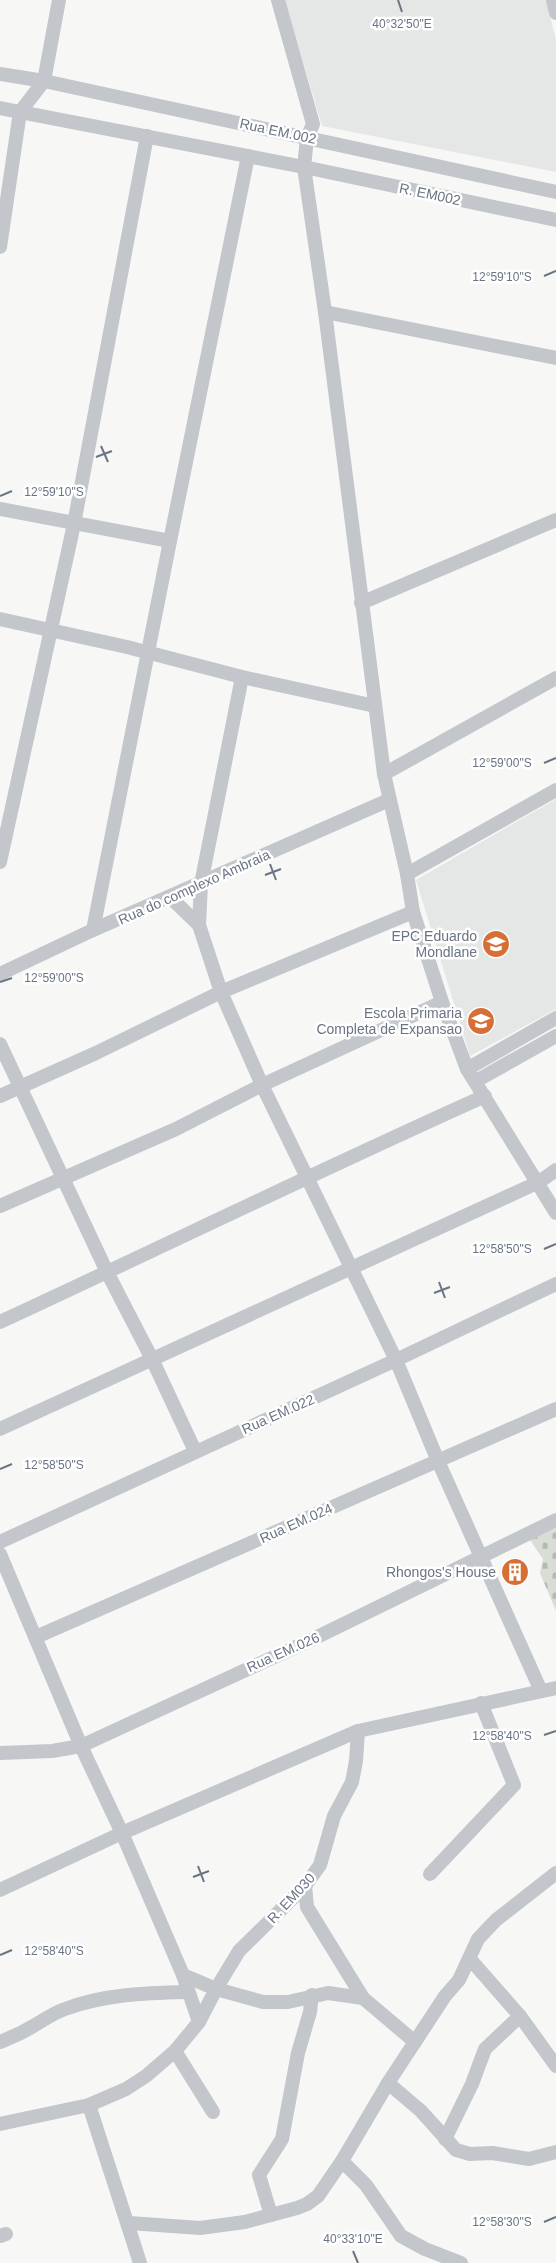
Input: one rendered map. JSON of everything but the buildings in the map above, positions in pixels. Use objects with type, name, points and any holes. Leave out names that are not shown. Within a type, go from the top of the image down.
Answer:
[{"type":"street","points":[[0,247],[20,112],[44,81],[58,0]]},
{"type":"street","points":[[278,0],[313,124],[307,138],[304,167],[384,774],[414,912],[442,1002],[467,1069],[539,1182],[556,1214]]},
{"type":"street","name":"Rua EM.002","points":[[0,74],[44,81],[556,192]]},
{"type":"street","points":[[0,108],[304,167]]},
{"type":"street","points":[[0,862],[74,524],[147,136]]},
{"type":"street","points":[[93,930],[248,156]]},
{"type":"street","name":"R. EM002","points":[[304,167],[556,220]]},
{"type":"street","points":[[324,312],[556,358]]},
{"type":"street","points":[[0,509],[170,541]]},
{"type":"street","points":[[361,603],[556,520]]},
{"type":"street","points":[[0,619],[149,652],[242,677],[375,706]]},
{"type":"street","points":[[242,677],[201,884],[198,925],[221,992],[262,1085],[396,1360],[438,1461],[541,1691]]},
{"type":"street","points":[[384,774],[556,678]]},
{"type":"street","points":[[407,874],[556,790]]},
{"type":"street","name":"Rua do complexo Ambraia","points":[[0,974],[93,930],[171,898],[389,800]]},
{"type":"street","points":[[171,898],[198,925]]},
{"type":"street","points":[[0,1096],[96,1053],[221,992],[414,912]]},
{"type":"street","points":[[0,1206],[176,1128],[262,1085],[442,1002]]},
{"type":"street","points":[[467,1069],[556,1018]]},
{"type":"street","points":[[476,1081],[556,1036]]},
{"type":"street","points":[[0,1044],[107,1272],[152,1359],[195,1451]]},
{"type":"street","points":[[0,1322],[307,1176],[485,1096]]},
{"type":"street","points":[[0,1429],[539,1182],[556,1170]]},
{"type":"street","name":"Rua EM.022","points":[[0,1542],[396,1360],[556,1284]]},
{"type":"street","name":"Rua EM.024","points":[[36,1637],[556,1409]]},
{"type":"street","name":"Rua EM.026","points":[[0,1753],[52,1751],[81,1746],[313,1639],[556,1520]]},
{"type":"street","points":[[0,1554],[81,1746],[122,1834],[182,1974],[200,2022]]},
{"type":"street","points":[[0,1890],[122,1834],[358,1731],[556,1688]]},
{"type":"street","points":[[430,1874],[514,1785],[481,1703]]},
{"type":"street","name":"R. EM030","points":[[0,2124],[89,2105],[126,2089],[146,2076],[175,2051],[200,2022],[216,1989],[240,1951],[305,1886],[320,1865],[334,1816],[352,1782],[356,1761],[358,1731]]},
{"type":"street","points":[[129,2223],[200,2228],[244,2222],[307,2204],[318,2196],[342,2161],[388,2083],[445,1996],[459,1980],[478,1939],[496,1920],[556,1873]]},
{"type":"street","points":[[305,1886],[306,1907],[363,1998],[415,2042]]},
{"type":"street","points":[[470,1959],[520,2016],[556,2066]]},
{"type":"street","points":[[182,1974],[238,1997],[263,2002],[288,2002],[312,1995],[328,1994],[363,1998]]},
{"type":"street","points":[[0,2042],[28,2030],[43,2019],[65,2009],[127,1994],[188,1992]]},
{"type":"street","points":[[272,2215],[259,2175],[282,2139],[298,2053],[310,2012],[312,1995]]},
{"type":"street","points":[[445,2139],[472,2084],[485,2049],[520,2016]]},
{"type":"street","points":[[175,2051],[213,2112]]},
{"type":"street","points":[[388,2083],[421,2112],[456,2150],[470,2154],[492,2153],[528,2159],[556,2152]]},
{"type":"street","points":[[89,2105],[129,2223],[140,2263]]},
{"type":"street","points":[[342,2161],[366,2185],[401,2236],[425,2249],[462,2263]]},
{"type":"shaded area","points":[[285,0],[546,0],[556,40],[556,172],[322,126]]},
{"type":"shaded area","name":"EPC Eduardo Mondlane","points":[[556,799],[556,1009],[470,1056],[416,880]]},
{"type":"green space","points":[[556,1528],[556,1611],[540,1573],[543,1559],[530,1540]]},
{"type":"place","name":"EPC Eduardo Mondlane","points":[[496,944]]},
{"type":"place","name":"Escola Primaria Completa de Expansao","points":[[481,1021]]},
{"type":"place","name":"Rhongos's House","points":[[515,1572]]}]
